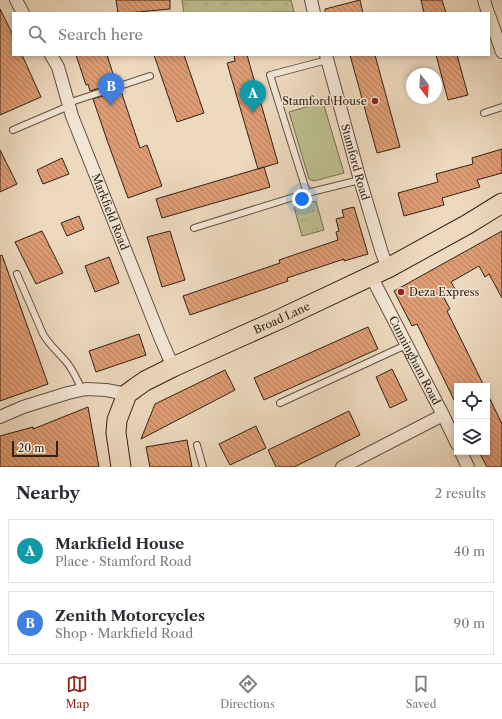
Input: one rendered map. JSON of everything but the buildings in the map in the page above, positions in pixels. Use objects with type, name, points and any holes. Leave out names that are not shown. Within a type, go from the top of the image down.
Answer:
[{"type":"main road","name":"Broad Lane","points":[[127,394],[145,381],[172,367],[280,319],[380,272],[468,224],[502,203]]},
{"type":"main road","points":[[121,467],[116,433],[117,420],[127,394]]},
{"type":"street","points":[[16,0],[22,12]]},
{"type":"street","points":[[311,0],[314,12]]},
{"type":"street","points":[[484,0],[488,12]]},
{"type":"street","points":[[490,17],[502,52]]},
{"type":"street","name":"Markfield Road","points":[[52,56],[58,67],[72,116],[172,367]]},
{"type":"street","name":"Stamford Road","points":[[326,57],[382,254],[380,272]]},
{"type":"street","name":"Cunningham Road","points":[[380,272],[406,345],[454,438]]},
{"type":"street","points":[[0,417],[23,407],[86,389],[101,389],[127,394]]},
{"type":"street","points":[[342,467],[443,415]]},
{"type":"street","points":[[462,455],[468,467]]},
{"type":"lane","points":[[307,193],[270,75],[326,57]]},
{"type":"lane","points":[[13,130],[69,104],[150,76]]},
{"type":"lane","points":[[484,113],[502,107]]},
{"type":"lane","points":[[194,228],[307,193],[360,180]]},
{"type":"lane","points":[[17,274],[45,338],[72,369],[82,390]]},
{"type":"lane","points":[[280,403],[406,345]]},
{"type":"lane","points":[[198,445],[202,467]]},
{"type":"green space","points":[[182,0],[291,0],[294,12],[184,12]]},
{"type":"green space","points":[[323,102],[344,173],[314,181],[309,179],[289,112]]},
{"type":"green space","points":[[316,201],[324,230],[302,236],[294,207]]},
{"type":"place","name":"Stamford House","points":[[375,101]]},
{"type":"place","name":"Zenith Motorcycles","points":[[111,106]]},
{"type":"place","name":"Markfield House","points":[[253,113]]},
{"type":"place","name":"Deza Express","points":[[401,292]]}]
